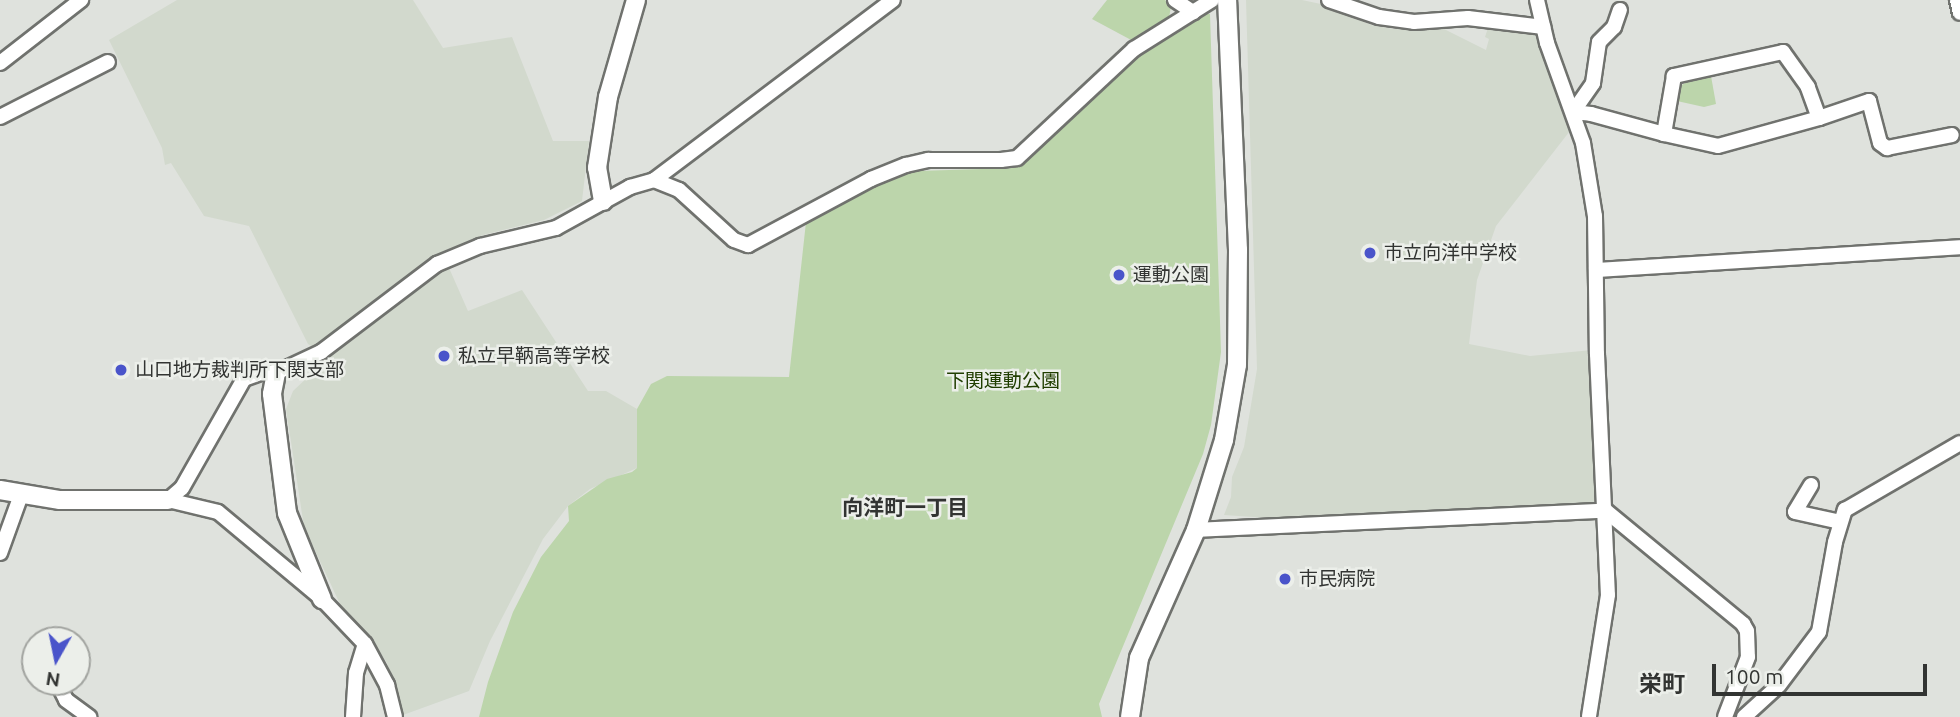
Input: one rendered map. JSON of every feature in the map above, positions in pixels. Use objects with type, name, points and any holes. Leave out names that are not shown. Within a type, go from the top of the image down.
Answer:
[{"type":"street","points":[[0,63],[81,0]]},
{"type":"street","points":[[603,201],[597,168],[608,97],[636,0]]},
{"type":"street","points":[[168,500],[187,480],[244,379],[263,372],[276,373],[334,344],[437,264],[480,246],[556,228],[630,187],[654,180],[893,0]]},
{"type":"street","points":[[1175,0],[1193,12]]},
{"type":"street","points":[[654,180],[679,190],[734,240],[748,245],[871,179],[906,165],[928,160],[1017,158],[1134,49],[1212,0]]},
{"type":"street","points":[[1130,717],[1139,658],[1196,530],[1224,440],[1237,365],[1238,250],[1227,0]]},
{"type":"street","points":[[1329,0],[1379,17],[1414,22],[1468,18],[1543,27]]},
{"type":"street","points":[[1537,0],[1543,27],[1573,112],[1591,181],[1601,486],[1606,511],[1605,582],[1608,595],[1589,717]]},
{"type":"street","points":[[1957,0],[1960,13]]},
{"type":"street","points":[[1573,112],[1593,83],[1599,42],[1614,27],[1620,10]]},
{"type":"street","points":[[1664,134],[1674,76],[1783,52],[1808,87],[1819,118]]},
{"type":"street","points":[[0,117],[108,62]]},
{"type":"street","points":[[1573,112],[1718,146],[1869,101],[1880,143],[1886,148],[1952,135]]},
{"type":"street","points":[[1596,270],[1960,247]]},
{"type":"street","points":[[276,373],[273,408],[287,513],[322,598]]},
{"type":"street","points":[[1744,717],[1779,685],[1819,632],[1840,522],[1850,505],[1960,443]]},
{"type":"street","points":[[1811,485],[1796,512],[1840,522]]},
{"type":"street","points":[[0,490],[60,500],[168,500],[218,512],[322,598],[365,644],[387,685],[395,717]]},
{"type":"street","points":[[0,553],[21,495]]},
{"type":"street","points":[[1196,530],[1606,511],[1743,624],[1747,631],[1748,657],[1725,717]]},
{"type":"street","points":[[353,717],[356,673],[365,644]]},
{"type":"street","points":[[64,696],[89,717]]},
{"type":"shaded area","name":"私立早鞆高等学校","points":[[177,0],[413,0],[443,48],[512,37],[553,141],[589,141],[582,201],[544,220],[483,235],[442,252],[468,311],[522,290],[588,391],[606,391],[637,409],[637,468],[590,489],[568,506],[543,539],[490,641],[469,691],[403,715],[387,663],[368,634],[340,604],[304,527],[286,409],[293,391],[326,360],[321,352],[308,344],[249,226],[204,216],[171,163],[165,165],[162,148],[109,40]]},
{"type":"shaded area","name":"市立向洋中学校","points":[[1246,0],[1302,0],[1335,7],[1371,25],[1394,29],[1438,26],[1486,50],[1489,39],[1485,37],[1489,25],[1539,33],[1573,127],[1496,226],[1477,280],[1469,344],[1530,356],[1592,350],[1595,502],[1300,520],[1224,515],[1231,497],[1232,477],[1244,447],[1257,369]]},
{"type":"green space","points":[[1107,0],[1165,0],[1171,6],[1169,18],[1133,41],[1092,19]]},
{"type":"green space","name":"下関運動公園","points":[[1210,14],[1221,352],[1211,425],[1203,454],[1099,704],[1102,717],[479,717],[488,682],[513,612],[541,557],[569,521],[568,506],[607,479],[637,468],[637,409],[651,384],[667,376],[789,377],[806,222],[872,185],[917,171],[1014,168],[1125,64]]},
{"type":"green space","points":[[1711,76],[1716,104],[1704,107],[1677,101],[1679,87],[1688,81]]},
{"type":"place","name":"市立向洋中学校","points":[[1370,253]]},
{"type":"place","name":"運動公園","points":[[1119,275]]},
{"type":"place","name":"私立早鞆高等学校","points":[[444,356]]},
{"type":"place","name":"山口地方裁判所下関支部","points":[[121,370]]},
{"type":"place","name":"市民病院","points":[[1285,579]]},
{"type":"district","name":"向洋町一丁目","points":[[905,507]]},
{"type":"district","name":"栄町","points":[[1662,684]]}]
